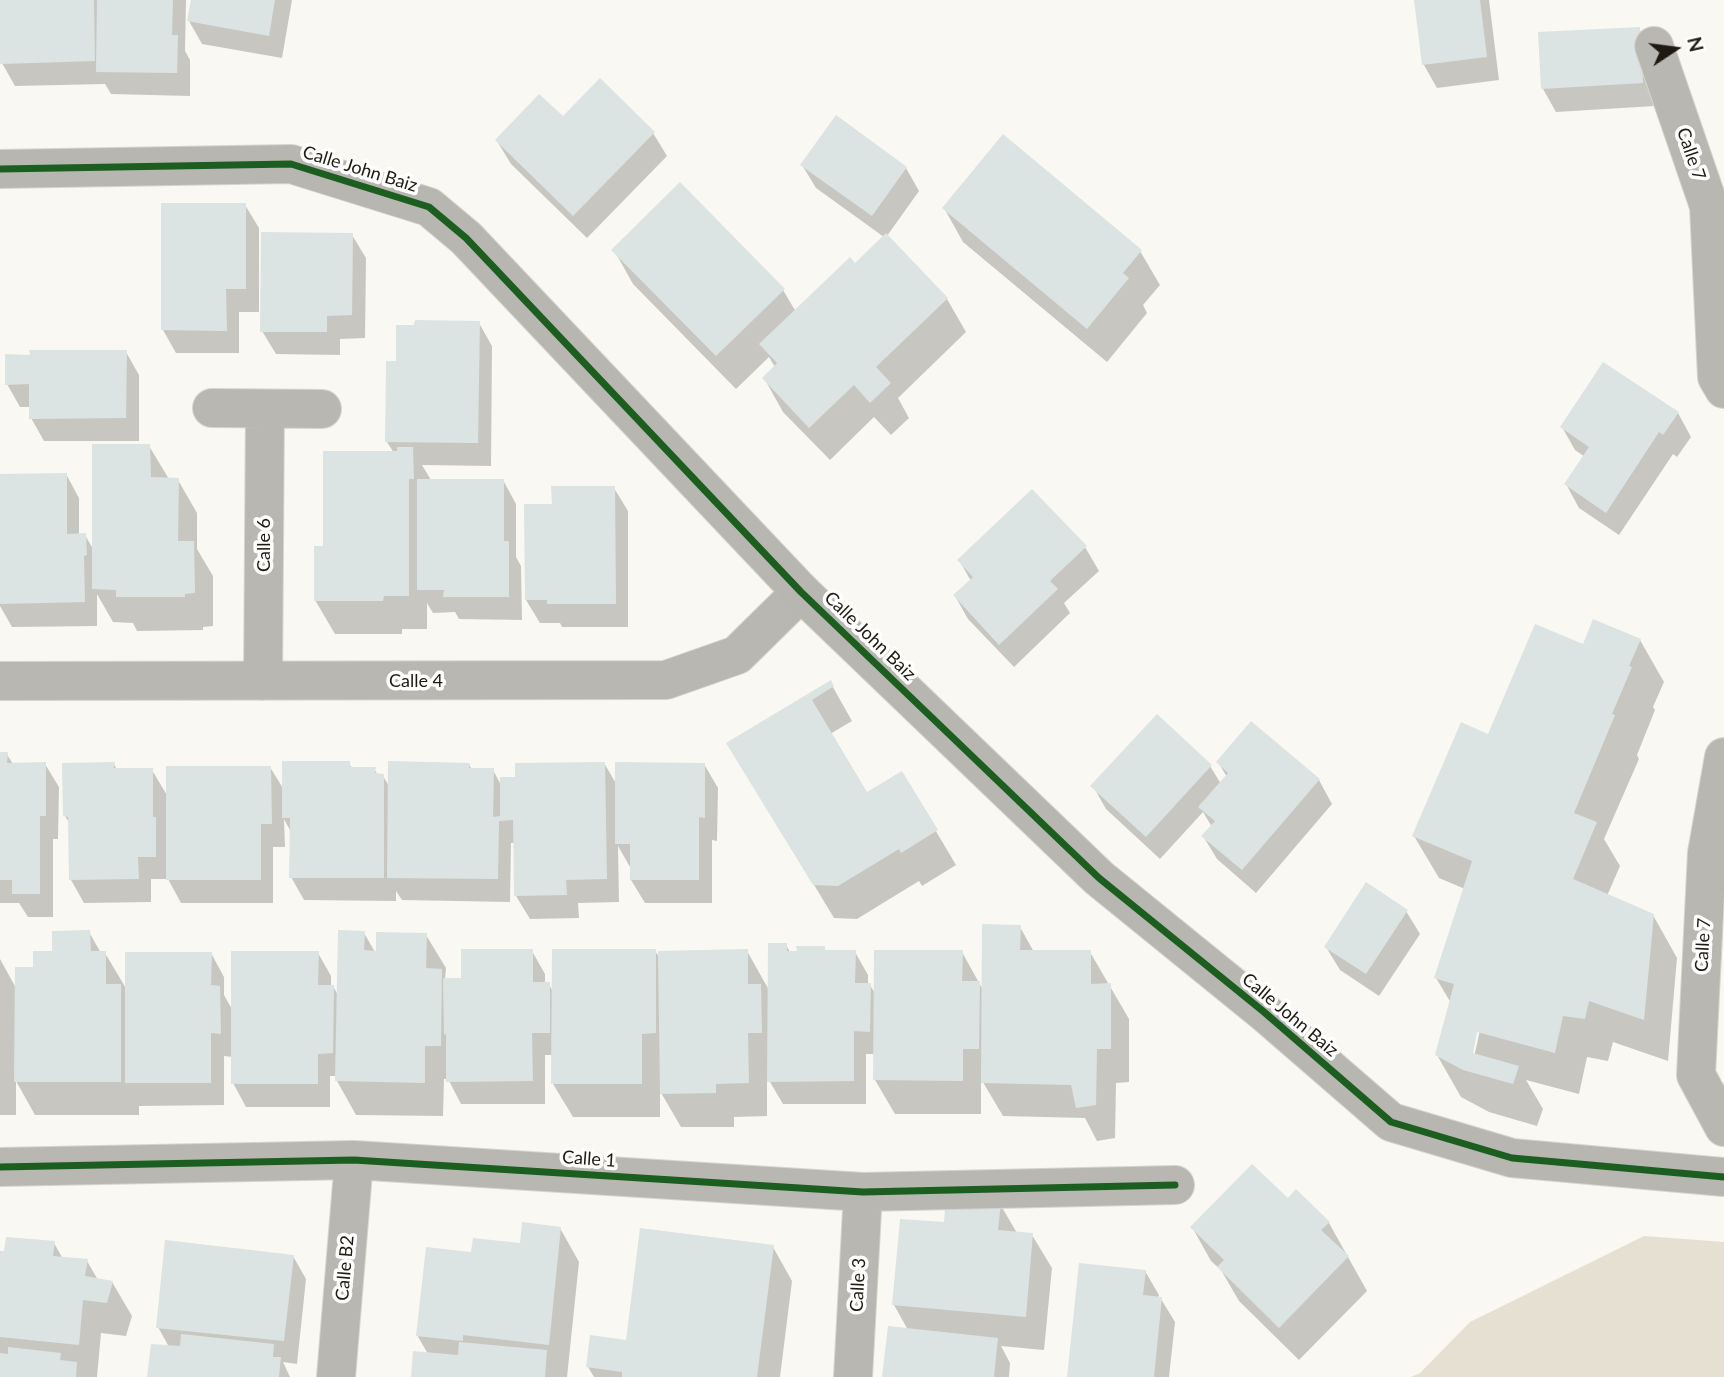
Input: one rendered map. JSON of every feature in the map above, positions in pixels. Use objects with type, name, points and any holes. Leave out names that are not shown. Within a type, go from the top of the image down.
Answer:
[{"type":"street","name":"Calle 7","points":[[1654,46],[1709,206],[1717,377],[1724,389]]},
{"type":"street","name":"Calle John Baiz","points":[[0,169],[291,164],[429,207],[466,238],[801,592],[1099,878],[1264,1012],[1391,1122],[1512,1158],[1724,1177]]},
{"type":"street","points":[[212,408],[322,409]]},
{"type":"street","name":"Calle 6","points":[[263,681],[265,409]]},
{"type":"street","name":"Calle 4","points":[[0,681],[666,680],[737,655],[801,592]]},
{"type":"street","name":"Calle 7","points":[[1724,757],[1707,853],[1696,1074],[1724,1127]]},
{"type":"street","name":"Calle 1","points":[[0,1167],[354,1160],[863,1192],[1175,1185]]},
{"type":"street","name":"Calle B2","points":[[336,1377],[354,1160]]},
{"type":"street","name":"Calle 3","points":[[853,1377],[863,1192]]},
{"type":"shaded area","points":[[1644,1236],[1724,1242],[1724,1377],[1411,1377],[1420,1373],[1470,1322]]},
{"type":"building","points":[[0,0],[94,0],[95,61],[0,64]]},
{"type":"building","points":[[97,0],[173,0],[172,35],[178,35],[177,73],[96,72]]},
{"type":"building","points":[[191,0],[275,0],[269,36],[187,21]]},
{"type":"building","points":[[1414,0],[1480,0],[1487,57],[1422,65]]},
{"type":"building","points":[[1640,27],[1643,83],[1541,89],[1538,32]]},
{"type":"building","points":[[600,78],[655,132],[573,216],[495,140],[539,94],[563,116]]},
{"type":"building","points":[[836,115],[907,167],[872,216],[800,165]]},
{"type":"building","points":[[1003,134],[1142,250],[1123,273],[1129,278],[1087,329],[942,208]]},
{"type":"building","points":[[680,182],[785,289],[716,356],[611,250]]},
{"type":"building","points":[[161,203],[246,203],[246,289],[226,289],[227,331],[161,330]]},
{"type":"building","points":[[261,232],[353,233],[352,315],[327,316],[327,332],[260,332]]},
{"type":"building","points":[[886,233],[948,298],[876,367],[891,383],[870,403],[854,385],[809,428],[762,378],[777,363],[759,344],[850,257],[855,263]]},
{"type":"building","points":[[415,320],[480,321],[478,443],[385,442],[386,361],[396,361],[396,325],[414,325]]},
{"type":"building","points":[[29,350],[127,350],[126,418],[29,419],[29,384],[5,385],[5,354],[30,355]]},
{"type":"building","points":[[1603,362],[1679,412],[1663,435],[1659,432],[1606,513],[1564,484],[1589,447],[1560,427]]},
{"type":"building","points":[[92,444],[150,444],[151,477],[179,478],[178,541],[194,541],[195,593],[185,594],[185,597],[116,597],[116,590],[92,589]]},
{"type":"building","points":[[397,447],[413,447],[414,479],[409,479],[409,596],[384,596],[383,601],[314,601],[314,546],[323,546],[323,451],[397,451]]},
{"type":"building","points":[[67,473],[67,534],[86,533],[85,602],[0,604],[0,474]]},
{"type":"building","points":[[417,479],[504,479],[504,541],[509,541],[509,597],[443,597],[444,590],[417,590]]},
{"type":"building","points":[[551,486],[615,486],[616,604],[547,604],[547,600],[525,600],[524,504],[552,504]]},
{"type":"building","points":[[1032,489],[1087,546],[1050,581],[1058,589],[999,645],[953,595],[973,577],[957,560]]},
{"type":"building","points":[[1593,619],[1641,639],[1612,714],[1615,715],[1574,813],[1597,822],[1573,879],[1654,914],[1644,1020],[1589,1001],[1585,1019],[1563,1016],[1555,1053],[1477,1032],[1473,1053],[1519,1066],[1513,1084],[1463,1070],[1435,1055],[1454,984],[1434,978],[1472,861],[1412,836],[1461,722],[1488,734],[1535,624],[1583,644]]},
{"type":"building","points":[[831,680],[834,686],[812,700],[867,792],[902,771],[938,830],[901,853],[899,849],[838,886],[813,885],[726,743]]},
{"type":"building","points":[[1157,714],[1212,765],[1146,837],[1090,786]]},
{"type":"building","points":[[1251,721],[1320,779],[1242,870],[1201,836],[1215,821],[1198,807],[1228,773],[1216,762]]},
{"type":"building","points":[[0,752],[8,752],[7,763],[46,762],[46,816],[40,816],[40,894],[12,894],[12,880],[0,880]]},
{"type":"building","points":[[282,761],[350,761],[350,767],[376,767],[375,773],[384,774],[384,878],[289,878],[290,818],[282,818]]},
{"type":"building","points":[[388,761],[470,763],[469,768],[494,768],[493,817],[500,816],[500,777],[515,777],[515,763],[605,762],[607,879],[566,880],[567,895],[514,896],[513,820],[499,821],[498,879],[387,878]]},
{"type":"building","points":[[115,762],[114,768],[153,768],[156,857],[138,857],[139,879],[69,880],[68,817],[63,816],[62,763]]},
{"type":"building","points":[[615,762],[705,763],[705,818],[699,817],[699,880],[630,880],[630,844],[615,844]]},
{"type":"building","points":[[166,766],[271,766],[272,824],[261,824],[261,880],[166,880]]},
{"type":"building","points":[[1366,882],[1408,910],[1366,974],[1324,947]]},
{"type":"building","points":[[982,924],[1021,925],[1020,950],[1091,950],[1091,984],[1111,983],[1111,1049],[1097,1049],[1096,1105],[1076,1108],[1071,1085],[981,1083]]},
{"type":"building","points":[[90,930],[91,951],[106,951],[106,984],[121,984],[121,1082],[14,1082],[15,967],[33,967],[33,951],[52,951],[52,931]]},
{"type":"building","points":[[338,930],[365,931],[364,950],[376,951],[376,932],[427,933],[426,968],[442,969],[441,1046],[425,1046],[425,1083],[335,1081]]},
{"type":"building","points":[[768,943],[787,943],[787,951],[797,951],[796,946],[856,950],[855,983],[871,983],[870,1032],[854,1031],[854,1081],[767,1082]]},
{"type":"building","points":[[461,949],[533,949],[533,982],[550,982],[550,1033],[532,1033],[533,1081],[446,1082],[443,978],[461,978]]},
{"type":"building","points":[[552,949],[656,949],[656,1033],[642,1034],[642,1084],[551,1084]]},
{"type":"building","points":[[748,949],[748,984],[761,984],[762,1033],[748,1033],[749,1083],[716,1084],[716,1093],[660,1094],[658,951]]},
{"type":"building","points":[[874,950],[963,950],[962,981],[980,981],[979,1049],[963,1049],[963,1081],[873,1080]]},
{"type":"building","points":[[231,951],[319,951],[318,985],[334,985],[333,1053],[318,1054],[318,1084],[231,1084]]},
{"type":"building","points":[[125,952],[212,952],[211,985],[220,986],[221,1034],[211,1033],[211,1083],[125,1083]]},
{"type":"building","points":[[1252,1164],[1288,1198],[1296,1189],[1330,1222],[1321,1230],[1349,1256],[1279,1328],[1217,1267],[1224,1260],[1190,1227]]},
{"type":"building","points":[[946,1197],[1001,1202],[998,1230],[1033,1233],[1026,1317],[892,1305],[900,1219],[944,1222]]},
{"type":"building","points":[[522,1222],[561,1227],[549,1345],[463,1335],[463,1341],[416,1336],[426,1247],[471,1252],[473,1238],[520,1243]]},
{"type":"building","points":[[640,1228],[774,1245],[757,1377],[622,1377],[622,1372],[586,1367],[590,1335],[626,1340]]},
{"type":"building","points":[[6,1237],[55,1241],[53,1256],[88,1259],[85,1276],[113,1281],[107,1303],[83,1300],[79,1345],[0,1337],[0,1251],[4,1251]]},
{"type":"building","points":[[165,1240],[294,1255],[284,1341],[156,1328]]},
{"type":"building","points":[[1079,1263],[1146,1270],[1143,1295],[1162,1297],[1154,1377],[1067,1377]]},
{"type":"building","points":[[888,1326],[998,1338],[994,1377],[882,1377]]},
{"type":"building","points":[[181,1334],[274,1344],[273,1357],[281,1357],[279,1377],[147,1377],[151,1344],[180,1346]]},
{"type":"building","points":[[459,1342],[547,1350],[545,1377],[411,1377],[413,1351],[458,1355]]},
{"type":"building","points":[[8,1347],[61,1353],[60,1360],[77,1362],[76,1377],[0,1377],[0,1353],[8,1354]]},
{"type":"cycle path","points":[[0,169],[291,164],[429,207],[466,238],[801,592],[1099,878],[1264,1012],[1391,1122],[1512,1158],[1724,1177]]},
{"type":"cycle path","points":[[0,1167],[354,1160],[863,1192],[1175,1185]]}]
